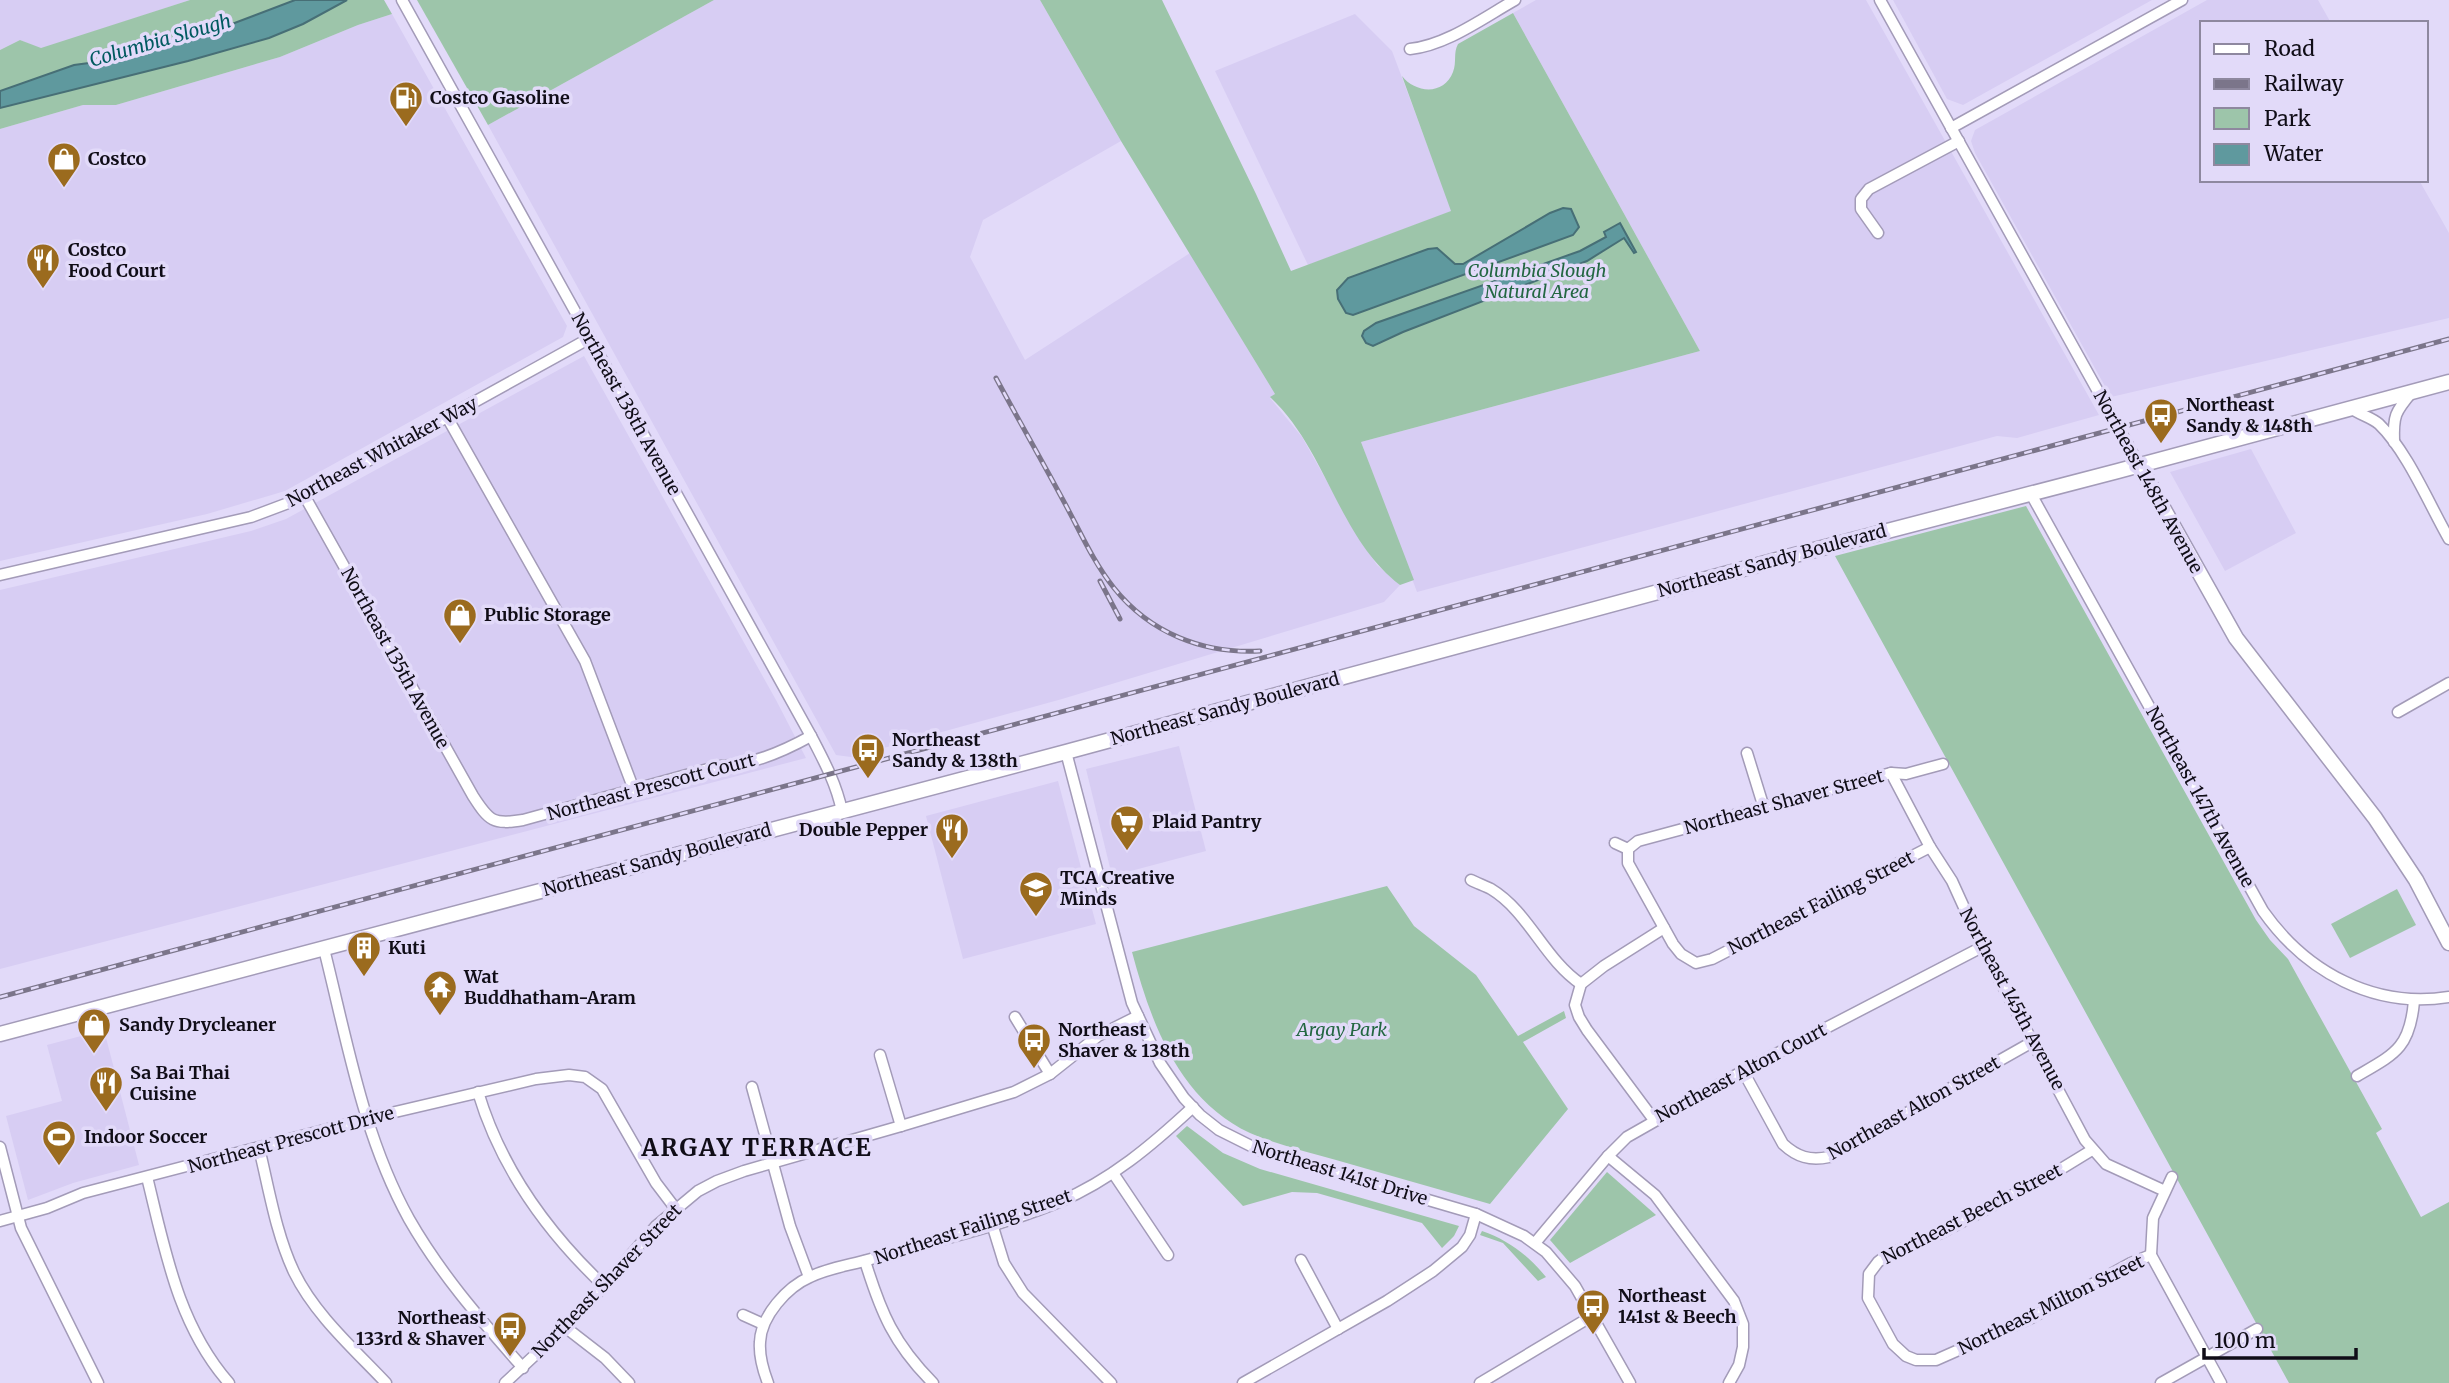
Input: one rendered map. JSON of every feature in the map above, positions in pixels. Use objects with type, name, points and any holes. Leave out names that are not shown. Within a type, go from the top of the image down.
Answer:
[{"type":"main road","name":"Northeast Sandy Boulevard","points":[[0,1034],[2449,382]]},
{"type":"main road","name":"Northeast 148th Avenue","points":[[2139,465],[2236,638],[2375,818],[2416,880],[2449,943]]},
{"type":"street","name":"Northeast 138th Avenue","points":[[402,0],[811,736],[838,790],[842,811]]},
{"type":"street","points":[[1410,49],[1438,43],[1515,0]]},
{"type":"street","name":"Northeast 148th Avenue","points":[[1880,0],[2139,465]]},
{"type":"street","points":[[1951,128],[2163,5],[2182,0]]},
{"type":"street","points":[[1878,233],[1861,209],[1861,199],[1869,189],[1959,141]]},
{"type":"street","name":"Northeast Whitaker Way","points":[[0,575],[237,521],[274,509],[590,338]]},
{"type":"street","points":[[2394,442],[2395,416],[2412,392]]},
{"type":"street","points":[[2351,408],[2359,415],[2377,422],[2394,442],[2449,540]]},
{"type":"street","points":[[447,417],[585,661],[634,790]]},
{"type":"street","name":"Northeast 147th Avenue","points":[[2031,494],[2263,911],[2276,929],[2299,953],[2331,975],[2377,993],[2414,1001],[2449,997]]},
{"type":"street","name":"Northeast 135th Avenue","points":[[304,495],[473,796],[489,818]]},
{"type":"street","points":[[2398,712],[2449,683]]},
{"type":"street","name":"Northeast Prescott Court","points":[[489,818],[499,823],[523,820],[772,754],[811,736]]},
{"type":"street","name":"Northeast 141st Drive","points":[[1066,752],[1128,989],[1160,1063],[1193,1107],[1219,1130],[1261,1152],[1476,1214],[1524,1236],[1561,1269],[1575,1286],[1630,1383]]},
{"type":"street","points":[[1747,753],[1764,808]]},
{"type":"street","name":"Northeast Shaver Street","points":[[1628,849],[1638,841],[1891,773],[1906,774],[1943,764]]},
{"type":"street","name":"Northeast 145th Avenue","points":[[1891,773],[1930,847],[1952,881],[1982,947],[2092,1150],[2106,1164],[2165,1191]]},
{"type":"street","points":[[1615,843],[1628,849],[1628,863],[1664,928],[1604,965],[1581,984],[1576,1004],[1579,1017],[1654,1121]]},
{"type":"street","name":"Northeast Failing Street","points":[[1664,928],[1681,954],[1689,960],[1696,963],[1712,959],[1930,847]]},
{"type":"street","points":[[1471,880],[1491,889],[1509,904],[1550,954],[1581,984]]},
{"type":"street","name":"Northeast Alton Court","points":[[1535,1244],[1608,1156],[1627,1138],[1743,1071],[1982,947]]},
{"type":"street","points":[[324,949],[367,1119],[389,1177],[430,1254],[466,1304],[523,1368]]},
{"type":"street","points":[[2357,1076],[2398,1051],[2409,1032],[2414,1001]]},
{"type":"street","name":"Northeast Shaver Street","points":[[505,1383],[565,1327],[656,1226],[675,1208],[717,1181],[989,1100],[1033,1084],[1098,1036],[1138,1016]]},
{"type":"street","points":[[1015,1017],[1049,1074]]},
{"type":"street","name":"Northeast Alton Street","points":[[1743,1071],[1783,1144],[1801,1162],[1829,1157],[2034,1041]]},
{"type":"street","points":[[880,1055],[901,1126]]},
{"type":"street","name":"Northeast Prescott Drive","points":[[0,1221],[83,1193],[367,1119],[556,1076],[585,1077],[602,1089],[656,1183],[675,1208]]},
{"type":"street","points":[[752,1087],[790,1226],[810,1277],[778,1302],[763,1324],[760,1342],[762,1366],[768,1383]]},
{"type":"street","points":[[478,1092],[492,1136],[534,1208],[556,1237],[604,1286]]},
{"type":"street","name":"Northeast Failing Street","points":[[810,1277],[1058,1202],[1113,1173],[1157,1140],[1193,1107]]},
{"type":"street","points":[[0,1147],[27,1244],[98,1383]]},
{"type":"street","points":[[259,1148],[284,1250],[295,1274],[307,1295],[330,1323],[386,1383]]},
{"type":"street","name":"Northeast Beech Street","points":[[1883,1326],[1867,1290],[1869,1274],[1878,1262],[1887,1255],[1941,1233],[2092,1150]]},
{"type":"street","points":[[1608,1156],[1655,1195],[1734,1301],[1743,1324],[1743,1347],[1731,1382]]},
{"type":"street","points":[[1113,1173],[1168,1255]]},
{"type":"street","points":[[147,1177],[169,1266],[184,1312],[207,1355],[229,1383]]},
{"type":"street","points":[[2172,1177],[2153,1218],[2151,1255],[2221,1383]]},
{"type":"street","points":[[1243,1383],[1409,1287],[1452,1256],[1470,1235],[1476,1214]]},
{"type":"street","points":[[992,1224],[1004,1263],[1023,1293],[1111,1383]]},
{"type":"street","name":"Northeast Milton Street","points":[[1883,1326],[1893,1344],[1906,1356],[1925,1362],[1936,1360],[2031,1318],[2151,1255]]},
{"type":"street","points":[[1301,1260],[1338,1329]]},
{"type":"street","points":[[865,1261],[884,1318],[903,1349],[933,1383]]},
{"type":"street","points":[[743,1315],[763,1324]]},
{"type":"street","points":[[1480,1383],[1592,1315]]},
{"type":"street","points":[[565,1327],[605,1358],[629,1383]]},
{"type":"street","points":[[2161,1383],[2258,1329]]},
{"type":"shaded area","points":[[0,0],[190,0],[41,49],[20,40],[0,50]]},
{"type":"shaded area","points":[[714,0],[1040,0],[1121,141],[983,220],[970,257],[1025,360],[1190,253],[1275,394],[1270,398],[1302,437],[1377,565],[1400,585],[1384,602],[1062,699],[851,757],[836,755],[488,125]]},
{"type":"shaded area","points":[[1536,0],[1866,0],[2099,415],[2017,438],[1997,436],[1417,592],[1361,442],[1700,351],[1513,13]]},
{"type":"shaded area","points":[[1893,0],[2152,0],[1963,105],[1947,99]]},
{"type":"shaded area","points":[[2207,0],[2318,0],[2330,21],[2200,21],[2200,182],[2420,182],[2449,233],[2449,318],[2111,397],[1975,153],[1971,141],[1975,130]]},
{"type":"shaded area","points":[[392,14],[567,326],[563,337],[285,491],[207,514],[0,561],[0,129],[83,105],[116,105],[280,57]]},
{"type":"shaded area","points":[[1355,14],[1392,51],[1452,211],[1308,265],[1215,71]]},
{"type":"shaded area","points":[[584,356],[806,758],[0,969],[0,590],[251,531],[286,519]]},
{"type":"shaded area","points":[[2251,449],[2296,533],[2225,571],[2170,472]]},
{"type":"shaded area","points":[[1179,746],[1206,851],[1112,876],[1086,769]]},
{"type":"shaded area","points":[[1058,781],[1096,924],[963,959],[926,816]]},
{"type":"shaded area","points":[[104,1030],[139,1165],[73,1183],[28,1200],[6,1116],[62,1101],[47,1045]]},
{"type":"green space","points":[[190,0],[295,0],[224,27],[202,30],[104,61],[74,65],[0,91],[0,50],[20,40],[41,48]]},
{"type":"green space","points":[[347,0],[384,0],[392,14],[280,57],[116,105],[83,105],[0,129],[0,108],[269,38],[303,24]]},
{"type":"green space","points":[[417,0],[714,0],[488,125]]},
{"type":"green space","name":"Columbia Slough Natural Area","points":[[1040,0],[1162,0],[1291,271],[1451,211],[1402,76],[1421,89],[1443,85],[1453,72],[1458,44],[1513,13],[1700,351],[1361,442],[1414,580],[1400,585],[1379,566],[1362,543],[1306,442],[1270,397],[1275,394],[1121,141]]},
{"type":"green space","points":[[2026,506],[2256,920],[2288,959],[2382,1129],[2376,1133],[2421,1217],[2449,1202],[2449,1383],[2289,1383],[1835,556]]},
{"type":"green space","name":"Argay Park","points":[[1387,886],[1414,926],[1476,975],[1518,1036],[1564,1011],[1566,1018],[1523,1042],[1568,1109],[1490,1204],[1282,1145],[1250,1133],[1225,1119],[1204,1101],[1186,1080],[1171,1057],[1148,1006],[1132,952]]},
{"type":"green space","points":[[2397,889],[2416,925],[2350,958],[2331,924]]},
{"type":"green space","points":[[1187,1126],[1223,1153],[1260,1169],[1459,1226],[1454,1236],[1442,1248],[1422,1223],[1317,1193],[1292,1192],[1243,1206],[1176,1136]]},
{"type":"green space","points":[[1607,1172],[1656,1215],[1570,1263],[1550,1240]]},
{"type":"green space","points":[[1482,1231],[1517,1249],[1546,1277],[1538,1281],[1503,1243],[1480,1235]]},
{"type":"water","points":[[295,0],[347,0],[303,24],[269,38],[0,108],[0,91],[74,65],[104,61],[203,30],[224,27]]},
{"type":"water","points":[[1563,208],[1571,209],[1579,227],[1573,235],[1353,315],[1346,313],[1338,299],[1337,290],[1348,278],[1428,249],[1437,248],[1455,264],[1463,264]]},
{"type":"water","points":[[1620,223],[1636,252],[1634,253],[1624,238],[1587,261],[1373,346],[1366,343],[1362,336],[1364,331],[1376,323],[1580,251],[1606,237],[1604,232]]},
{"type":"railway","points":[[0,997],[2449,339]]},
{"type":"railway","points":[[996,378],[1093,556],[1106,578],[1128,604],[1179,638],[1218,649],[1260,651]]},
{"type":"railway","points":[[1100,581],[1120,619]]},
{"type":"place","name":"Costco Gasoline","points":[[406,128]]},
{"type":"place","name":"Costco","points":[[64,189]]},
{"type":"place","name":"Costco Food Court","points":[[43,290]]},
{"type":"place","name":"Northeast Sandy & 148th","points":[[2161,445]]},
{"type":"place","name":"Public Storage","points":[[460,645]]},
{"type":"place","name":"Northeast Sandy & 138th","points":[[868,780]]},
{"type":"place","name":"Plaid Pantry","points":[[1127,852]]},
{"type":"place","name":"Double Pepper","points":[[952,860]]},
{"type":"place","name":"TCA Creative Minds","points":[[1036,918]]},
{"type":"place","name":"Kuti","points":[[364,978]]},
{"type":"place","name":"Wat Buddhatham-Aram","points":[[440,1017]]},
{"type":"place","name":"Sandy Drycleaner","points":[[94,1055]]},
{"type":"place","name":"Northeast Shaver & 138th","points":[[1034,1070]]},
{"type":"place","name":"Sa Bai Thai Cuisine","points":[[106,1113]]},
{"type":"place","name":"Indoor Soccer","points":[[59,1167]]},
{"type":"place","name":"Northeast 141st & Beech","points":[[1593,1336]]},
{"type":"place","name":"Northeast 133rd & Shaver","points":[[510,1358]]},
{"type":"district","name":"ARGAY TERRACE","points":[[757,1148]]},
{"type":"water label","name":"Columbia Slough","points":[[160,40]]}]
